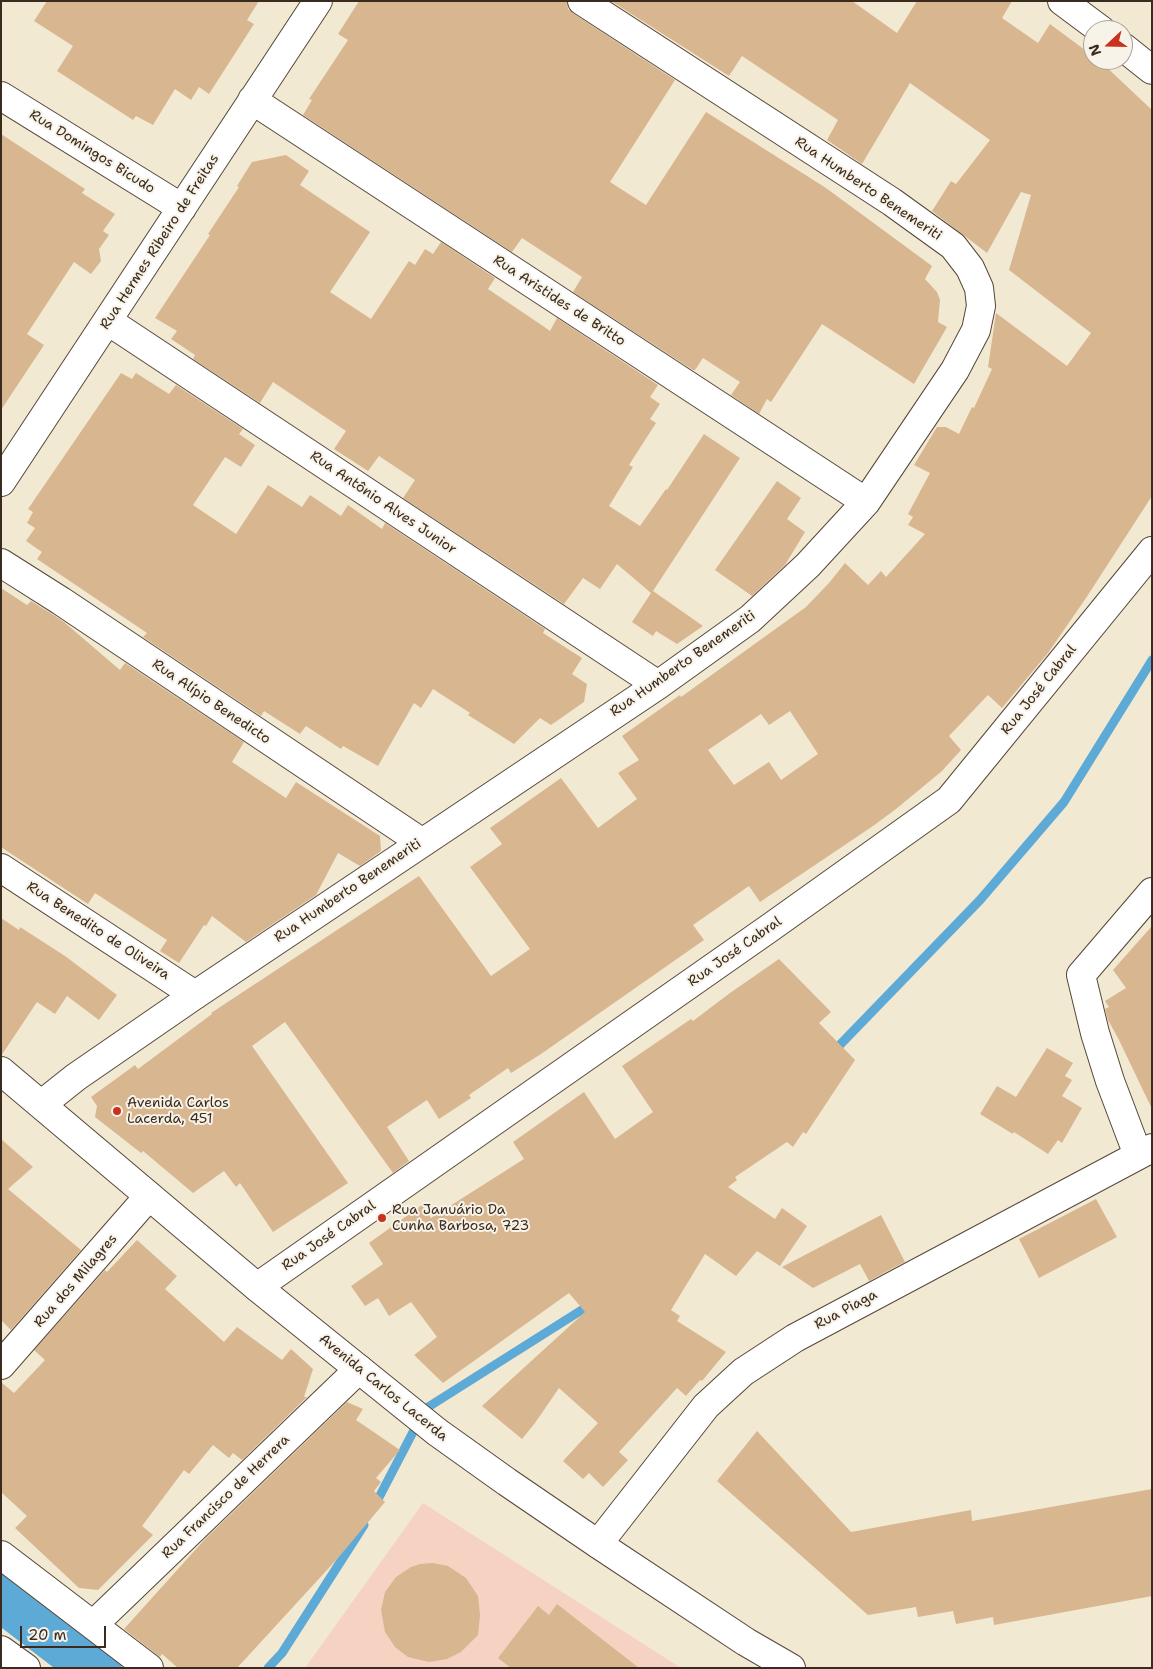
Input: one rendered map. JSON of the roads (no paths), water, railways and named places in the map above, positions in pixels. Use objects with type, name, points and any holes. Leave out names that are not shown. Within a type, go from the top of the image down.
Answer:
[{"type":"street","name":"Rua Hermes Ribeiro de Freitas","points":[[1,482],[318,1]]},
{"type":"street","name":"Rua Humberto Benemeriti","points":[[42,1104],[76,1077],[195,995],[658,685],[750,619],[808,566],[866,502],[954,370],[976,330],[981,306],[979,288],[970,268],[953,246],[892,202],[582,1]]},
{"type":"street","points":[[1062,1],[1087,20]]},
{"type":"street","points":[[1133,55],[1152,70]]},
{"type":"street","name":"Rua Domingos Bicudo","points":[[1,96],[182,208]]},
{"type":"street","name":"Rua Aristides de Britto","points":[[252,100],[866,502]]},
{"type":"street","name":"Rua Antônio Alves Junior","points":[[108,321],[658,685]]},
{"type":"street","name":"Rua José Cabral","points":[[257,1287],[771,927],[948,800],[1152,551]]},
{"type":"street","name":"Rua Alípio Benedicto","points":[[1,563],[421,842]]},
{"type":"street","name":"Rua Benedito de Oliveira","points":[[1,868],[195,995]]},
{"type":"street","points":[[1145,1152],[1110,1081],[1095,1033],[1081,975],[1152,892]]},
{"type":"street","name":"Avenida Carlos Lacerda","points":[[1,1070],[257,1287],[437,1432],[598,1544],[746,1642],[791,1668]]},
{"type":"street","name":"Rua Piaga","points":[[598,1544],[706,1406],[743,1372],[795,1338],[1145,1152]]},
{"type":"street","name":"Rua dos Milagres","points":[[1,1365],[149,1196]]},
{"type":"street","name":"Rua Francisco de Herrera","points":[[93,1624],[359,1369]]},
{"type":"street","points":[[1,1556],[149,1668]]},
{"type":"street","points":[[1,1650],[26,1668]]},
{"type":"waterway","points":[[832,1053],[980,900],[1064,802],[1152,660]]},
{"type":"waterway","points":[[374,1507],[425,1409],[592,1302]]},
{"type":"waterway","points":[[268,1668],[282,1653],[364,1525]]},
{"type":"waterway","points":[[1,1595],[96,1668]]},
{"type":"place","name":"Avenida Carlos Lacerda, 451","points":[[117,1111]]},
{"type":"place","name":"Rua Januário Da Cunha Barbosa, 723","points":[[382,1218]]}]
